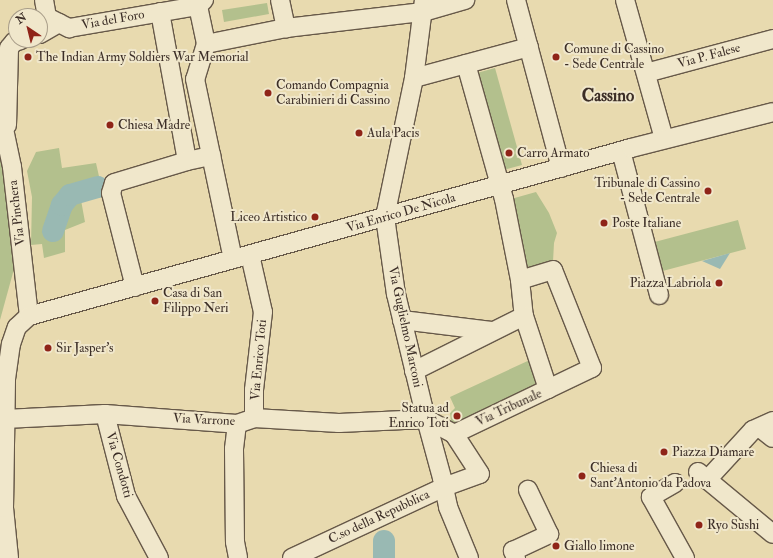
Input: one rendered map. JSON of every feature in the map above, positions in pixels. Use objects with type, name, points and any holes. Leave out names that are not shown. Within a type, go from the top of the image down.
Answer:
[{"type":"street","points":[[44,0],[47,17],[59,23]]},
{"type":"street","points":[[280,0],[286,28]]},
{"type":"street","points":[[201,3],[206,44],[286,28],[464,0]]},
{"type":"street","points":[[516,0],[562,168]]},
{"type":"street","points":[[625,0],[664,139]]},
{"type":"street","name":"Via del Foro","points":[[59,23],[69,28],[160,12],[201,3]]},
{"type":"street","name":"Via Guglielmo Marconi","points":[[423,6],[414,78],[385,217],[396,294],[414,371],[448,508],[469,558]]},
{"type":"street","points":[[160,12],[187,161]]},
{"type":"street","points":[[48,29],[59,23]]},
{"type":"street","name":"Via P. Falese","points":[[646,73],[773,39]]},
{"type":"street","name":"Via Enrico Toti","points":[[206,44],[195,79],[211,156],[242,257],[263,312],[254,390],[254,418]]},
{"type":"street","points":[[414,78],[529,47]]},
{"type":"street","points":[[6,139],[9,48]]},
{"type":"street","points":[[466,64],[500,185],[520,280],[524,316],[548,389]]},
{"type":"street","name":"Via Pinchera","points":[[0,110],[12,166],[29,316]]},
{"type":"street","name":"Via Enrico De Nicola","points":[[29,316],[664,139],[773,112]]},
{"type":"street","points":[[621,151],[659,295]]},
{"type":"street","points":[[135,287],[111,193],[114,183],[187,161],[211,156]]},
{"type":"street","name":"Via Tribunale","points":[[454,434],[592,368],[553,270],[520,280]]},
{"type":"street","points":[[8,558],[4,508],[6,379],[11,344],[17,327],[29,316]]},
{"type":"street","points":[[414,371],[524,316]]},
{"type":"street","points":[[402,320],[492,331]]},
{"type":"street","name":"Via Varrone","points":[[5,419],[104,414],[237,424],[254,418],[339,423],[426,419]]},
{"type":"street","name":"Via Condotti","points":[[104,414],[126,496],[159,558]]},
{"type":"street","points":[[426,419],[454,434]]},
{"type":"street","points":[[237,424],[234,449],[235,542],[238,558]]},
{"type":"street","points":[[769,429],[753,430],[703,476],[773,534]]},
{"type":"street","name":"C.so della Repubblica","points":[[292,558],[444,487],[480,474],[454,434]]},
{"type":"street","points":[[675,483],[651,497],[685,558]]},
{"type":"street","points":[[510,556],[549,534],[528,490]]},
{"type":"green space","points":[[267,3],[269,14],[224,22],[222,10]]},
{"type":"green space","points":[[495,68],[522,165],[503,170],[477,73]]},
{"type":"green space","points":[[0,143],[3,158],[14,269],[0,320]]},
{"type":"green space","points":[[59,148],[62,168],[96,163],[103,194],[81,200],[85,222],[65,230],[65,252],[44,258],[42,244],[31,245],[32,197],[27,171],[36,152]]},
{"type":"green space","points":[[536,192],[549,213],[557,233],[554,243],[553,262],[525,270],[511,199]]},
{"type":"green space","points":[[738,220],[746,249],[655,273],[647,244]]},
{"type":"green space","points":[[532,359],[544,384],[455,424],[451,421],[450,413],[455,408],[450,397]]},
{"type":"water","points":[[730,253],[720,269],[702,261]]},
{"type":"waterway","points":[[53,231],[62,205],[70,195],[98,187]]},
{"type":"waterway","points":[[384,541],[384,558]]},
{"type":"place","name":"The Indian Army Soldiers War Memorial","points":[[28,57]]},
{"type":"place","name":"Comune di Cassino - Sede Centrale","points":[[556,57]]},
{"type":"place","name":"Comando Compagnia Carabinieri di Cassino","points":[[268,93]]},
{"type":"place","name":"Chiesa Madre","points":[[110,125]]},
{"type":"place","name":"Aula Pacis","points":[[359,133]]},
{"type":"place","name":"Carro Armato","points":[[509,153]]},
{"type":"place","name":"Tribunale di Cassino - Sede Centrale","points":[[708,191]]},
{"type":"place","name":"Liceo Artistico","points":[[315,217]]},
{"type":"place","name":"Poste Italiane","points":[[604,223]]},
{"type":"place","name":"Piazza Labriola","points":[[719,283]]},
{"type":"place","name":"Casa di San Filippo Neri","points":[[155,301]]},
{"type":"place","name":"Sir Jasper's","points":[[48,348]]},
{"type":"place","name":"Statua ad Enrico Toti","points":[[457,416]]},
{"type":"place","name":"Piazza Diamare","points":[[664,452]]},
{"type":"place","name":"Chiesa di Sant'Antonio da Padova","points":[[582,476]]},
{"type":"place","name":"Ryo Sushi","points":[[699,525]]},
{"type":"place","name":"Giallo limone","points":[[556,546]]},
{"type":"district","name":"Cassino","points":[[608,96]]}]
